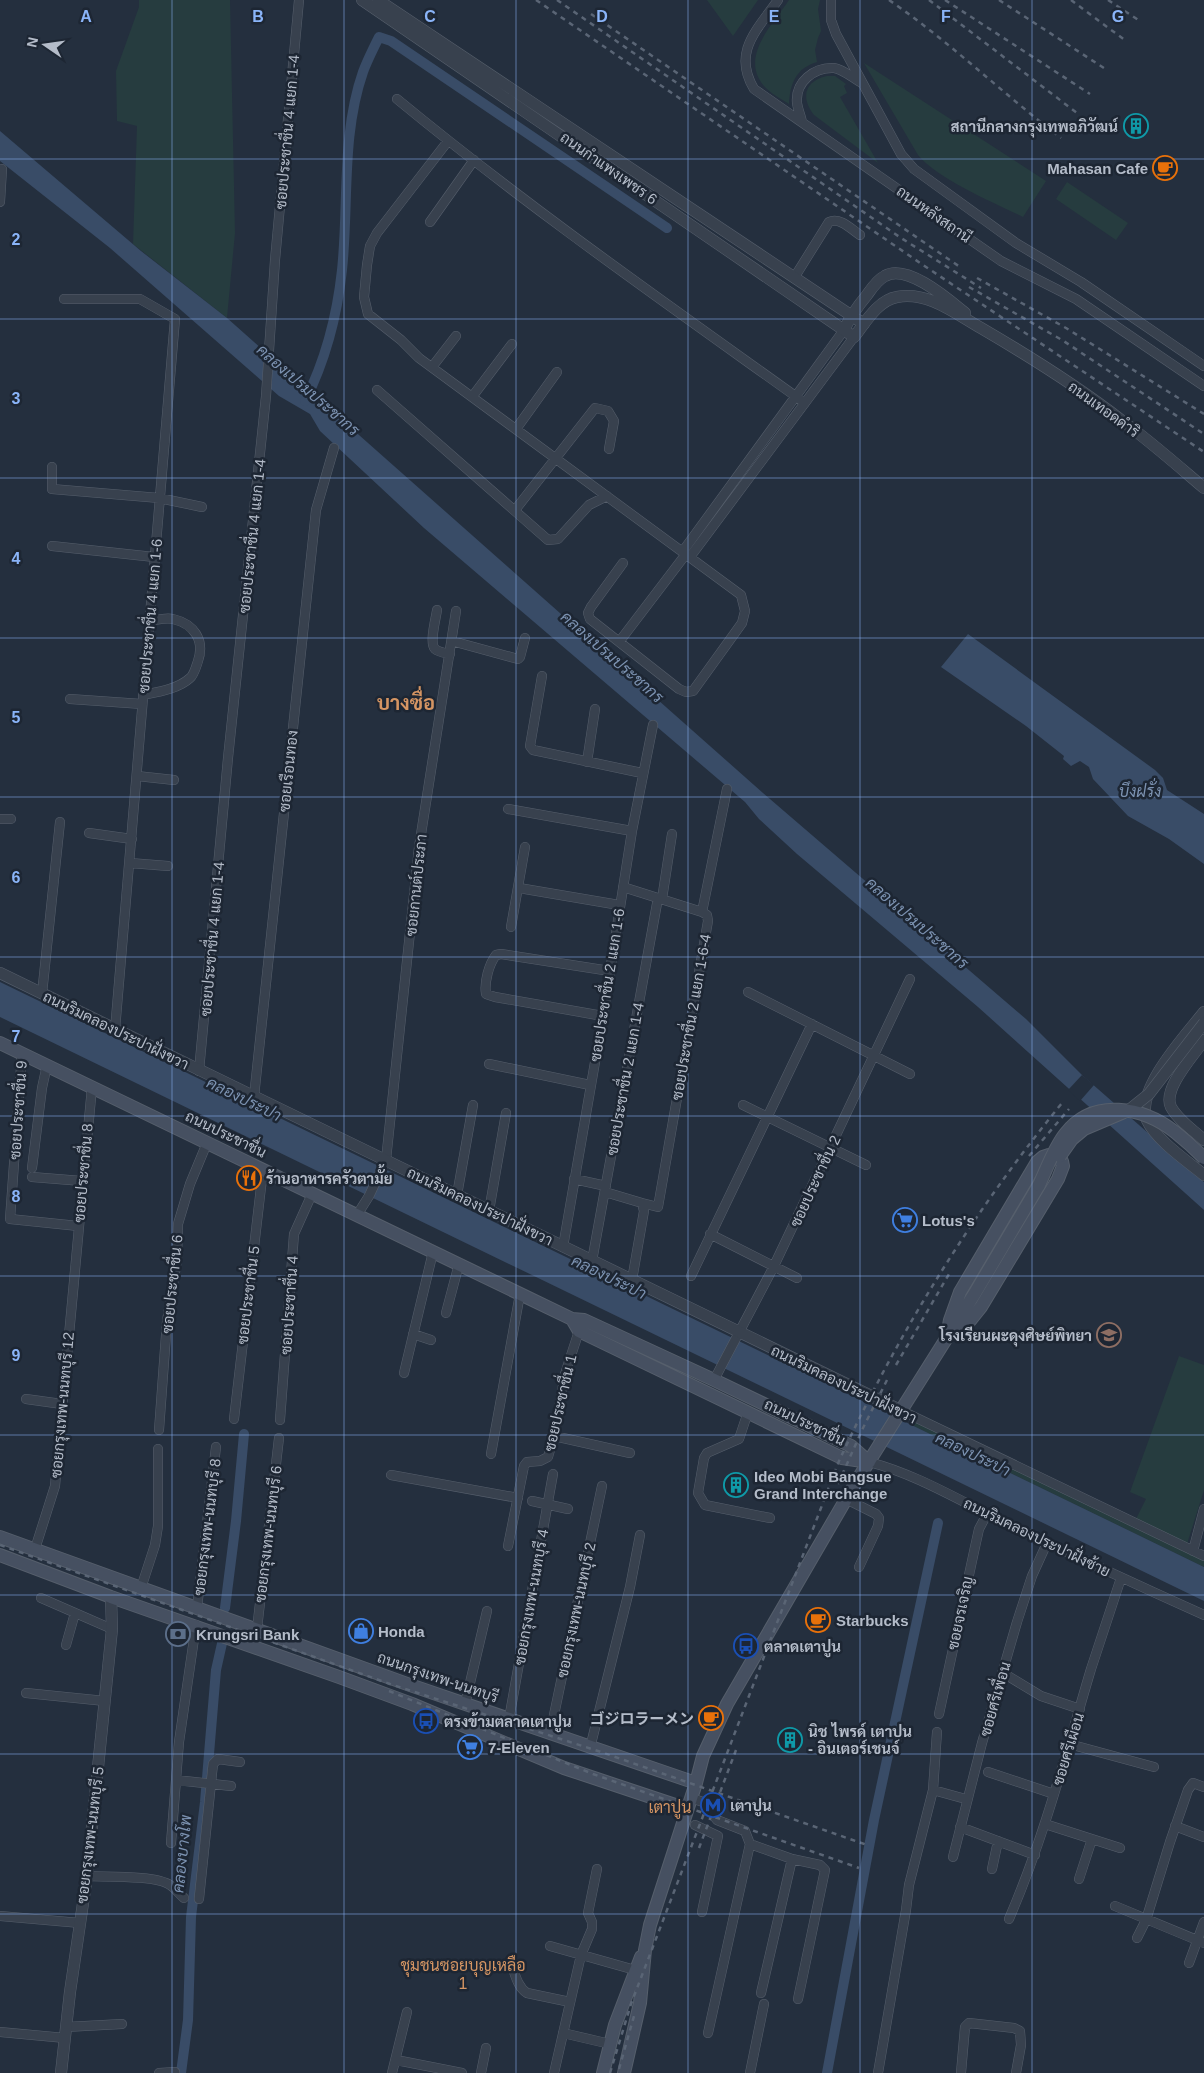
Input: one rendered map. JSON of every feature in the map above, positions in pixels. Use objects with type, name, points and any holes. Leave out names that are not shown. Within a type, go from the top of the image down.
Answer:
[{"type":"main road","name":"ถนนประชาชื่น","points":[[0,1043],[572,1319],[584,1320],[717,1376],[851,1446],[868,1462]]},
{"type":"main road","points":[[624,2073],[640,2003],[644,1950],[652,1918],[696,1784],[703,1756],[726,1704],[846,1498],[975,1293],[1039,1185],[1072,1139],[1084,1128],[1129,1110],[1158,1122],[1174,1132],[1204,1158]]},
{"type":"main road","points":[[1048,1155],[1056,1157],[1062,1161],[1062,1171],[981,1307],[969,1322],[947,1336],[950,1320],[960,1292],[1037,1162],[1048,1155]]},
{"type":"main road","points":[[572,1319],[579,1330]]},
{"type":"main road","name":"ถนนประชาชื่น","points":[[579,1330],[842,1458],[868,1462]]},
{"type":"main road","name":"ถนนกรุงเทพ-นนทบุรี","points":[[0,1537],[464,1704],[696,1784]]},
{"type":"main road","points":[[0,1555],[111,1597],[412,1704],[564,1768],[687,1809]]},
{"type":"main road","points":[[193,1625],[197,1608]]},
{"type":"main road","points":[[603,2073],[610,2044],[635,1970],[644,1950]]},
{"type":"street","name":"ซอยประชาชื่น 4 แยก 1-4","points":[[199,1071],[228,758],[266,396],[275,260],[299,0]]},
{"type":"street","name":"ถนนกำแพงเพชร 6","points":[[362,0],[854,337]]},
{"type":"street","name":"ถนนกำแพงเพชร 6","points":[[378,0],[864,324]]},
{"type":"street","name":"ถนนหลังสถานี","points":[[778,0],[749,41],[745,54],[745,69],[748,80],[754,90],[1001,261],[1076,298],[1204,386]]},
{"type":"street","name":"ถนนหลังสถานี","points":[[831,0],[831,20],[862,84],[901,154],[914,169],[1016,243],[1081,282],[1204,366]]},
{"type":"street","points":[[802,122],[797,103],[799,88],[807,76],[820,70],[836,68],[862,84]]},
{"type":"street","points":[[397,99],[448,141],[556,223],[805,403]]},
{"type":"street","points":[[448,141],[377,233],[370,246],[364,298],[368,314],[432,367],[741,595],[745,611],[742,623],[693,691],[686,692],[679,688],[590,619],[588,613],[623,563]]},
{"type":"street","points":[[430,222],[474,160]]},
{"type":"street","points":[[0,202],[2,168]]},
{"type":"street","points":[[794,278],[829,222],[838,220],[860,235]]},
{"type":"street","name":"ถนนเทอดดำริ","points":[[844,330],[851,315],[877,282],[886,275],[895,272],[907,274],[944,296],[998,338]]},
{"type":"street","name":"ถนนเทอดดำริ","points":[[854,337],[882,303],[895,297],[912,295],[937,303],[998,338],[1068,382],[1121,420],[1204,488]]},
{"type":"street","name":"ซอยประชาชื่น 4 แยก 1-6","points":[[64,299],[140,298],[175,319],[115,1030]]},
{"type":"street","points":[[686,554],[844,330]]},
{"type":"street","points":[[432,367],[456,336]]},
{"type":"street","points":[[619,642],[854,337]]},
{"type":"street","points":[[472,397],[512,344]]},
{"type":"street","points":[[516,429],[556,372]]},
{"type":"street","points":[[377,390],[548,540],[558,539],[589,505],[607,496]]},
{"type":"street","points":[[515,510],[595,408],[608,411],[614,421],[609,449]]},
{"type":"street","name":"ซอยเรือนทอง","points":[[254,1097],[316,510],[334,448]]},
{"type":"street","points":[[52,468],[52,488],[159,498],[202,507]]},
{"type":"street","points":[[52,546],[154,557]]},
{"type":"street","points":[[437,610],[432,641],[433,647],[436,651],[450,654]]},
{"type":"street","name":"ซอยกานต์ประภา","points":[[357,1215],[369,1196],[384,1163],[419,848],[456,611]]},
{"type":"street","points":[[70,699],[143,699],[192,677],[199,657],[200,642],[198,633],[188,625],[172,618],[150,620]]},
{"type":"street","points":[[452,641],[518,659],[525,638]]},
{"type":"street","points":[[542,676],[530,746],[533,750],[642,772]]},
{"type":"street","points":[[587,762],[595,709]]},
{"type":"street","name":"ซอยประชาชื่น 2 แยก 1-6","points":[[563,1247],[603,1016],[619,904],[642,772],[653,725]]},
{"type":"street","points":[[137,776],[174,780]]},
{"type":"street","points":[[702,912],[727,789]]},
{"type":"street","points":[[508,809],[632,831]]},
{"type":"street","points":[[0,819],[11,819]]},
{"type":"street","points":[[42,994],[60,822]]},
{"type":"street","points":[[88,833],[132,838]]},
{"type":"street","name":"ซอยประชาชื่น 2 แยก 1-4","points":[[592,1261],[672,834]]},
{"type":"street","points":[[512,927],[525,847]]},
{"type":"street","points":[[130,863],[168,866]]},
{"type":"street","name":"ซอยประชาชื่น 2 แยก 1-6-4","points":[[623,887],[702,912],[707,915],[708,921],[658,1207],[642,1203]]},
{"type":"street","points":[[519,888],[619,904]]},
{"type":"street","points":[[603,1016],[491,996],[486,994],[485,987],[494,958],[501,954],[610,971]]},
{"type":"street","name":"ถนนริมคลองประปาฝั่งขวา","points":[[0,973],[254,1097],[384,1163],[457,1195],[899,1412],[1204,1556]]},
{"type":"street","name":"ซอยประชาชื่น 2","points":[[717,1376],[773,1268],[910,979]]},
{"type":"street","points":[[748,992],[910,1074]]},
{"type":"street","points":[[1204,1012],[1164,1065],[1145,1103],[1146,1119],[1158,1136],[1204,1175]]},
{"type":"street","points":[[1129,1110],[1149,1094],[1204,1023]]},
{"type":"street","points":[[691,1276],[766,1116],[812,1024]]},
{"type":"street","points":[[1204,1040],[1171,1086],[1170,1100],[1172,1109],[1204,1140]]},
{"type":"street","name":"ซอยประชาชื่น 9","points":[[22,1053],[10,1219],[78,1226]]},
{"type":"street","points":[[490,1064],[590,1085]]},
{"type":"street","points":[[46,1065],[32,1173],[82,1181]]},
{"type":"street","points":[[1164,1065],[1168,1066],[1178,1076]]},
{"type":"street","name":"ซอยประชาชื่น 8","points":[[76,1258],[92,1087]]},
{"type":"street","points":[[457,1195],[473,1105]]},
{"type":"street","points":[[743,1106],[866,1165]]},
{"type":"street","points":[[489,1211],[506,1112]]},
{"type":"street","name":"ซอยประชาชื่น 6","points":[[160,1430],[167,1320],[178,1260],[178,1224],[190,1184],[207,1143]]},
{"type":"street","name":"ซอยประชาชื่น 5","points":[[234,1419],[263,1170]]},
{"type":"street","points":[[574,1179],[642,1203],[644,1211],[632,1280]]},
{"type":"street","name":"ซอยประชาชื่น 4","points":[[280,1420],[294,1234],[312,1194]]},
{"type":"street","points":[[710,1234],[773,1268],[796,1278]]},
{"type":"street","points":[[404,1373],[434,1252]]},
{"type":"street","name":"ซอยกรุงเทพ-นนทบุรี 12","points":[[35,1550],[55,1486],[76,1258]]},
{"type":"street","points":[[446,1313],[459,1264]]},
{"type":"street","points":[[491,1454],[520,1294]]},
{"type":"street","name":"ซอยประชาชื่น 1","points":[[508,1546],[527,1462],[540,1461],[548,1457],[554,1436],[565,1374],[579,1330]]},
{"type":"street","points":[[413,1334],[431,1340]]},
{"type":"street","points":[[26,1399],[62,1404]]},
{"type":"street","points":[[748,1412],[739,1440],[707,1453],[704,1458],[698,1493],[705,1505],[770,1518]]},
{"type":"street","points":[[554,1436],[630,1453]]},
{"type":"street","name":"ซอยกรุงเทพ-นนทบุรี 6","points":[[256,1629],[279,1438]]},
{"type":"street","name":"ซอยกรุงเทพ-นนทบุรี 8","points":[[197,1608],[216,1447]]},
{"type":"street","points":[[141,1588],[155,1545],[158,1526],[158,1449]]},
{"type":"street","name":"ถนนริมคลองประปาฝั่งซ้าย","points":[[868,1462],[913,1478],[1047,1543],[1204,1615]]},
{"type":"street","name":"ซอยกรุงเทพ-นนทบุรี 4","points":[[509,1719],[552,1474]]},
{"type":"street","points":[[392,1475],[518,1498]]},
{"type":"street","name":"ซอยกรุงเทพ-นนทบุรี 2","points":[[550,1734],[602,1486]]},
{"type":"street","points":[[846,1498],[876,1514],[879,1518],[878,1526],[859,1567]]},
{"type":"street","points":[[532,1501],[568,1509]]},
{"type":"street","points":[[1193,1551],[1204,1510]]},
{"type":"street","name":"ซอยจรเจริญ","points":[[939,1714],[975,1546],[979,1530],[987,1514]]},
{"type":"street","points":[[590,1748],[630,1587],[640,1535]]},
{"type":"street","name":"ซอยศรีเพื่อน","points":[[953,1857],[1003,1673],[1032,1576],[1047,1543]]},
{"type":"street","name":"ซอยศรีเผือน","points":[[1009,1919],[1035,1856],[1122,1578]]},
{"type":"street","name":"ซอยกรุงเทพ-นนทบุรี 5","points":[[62,2073],[87,1876],[112,1629],[111,1597]]},
{"type":"street","points":[[41,1598],[112,1629]]},
{"type":"street","points":[[464,1704],[487,1611]]},
{"type":"street","points":[[66,1645],[75,1612]]},
{"type":"street","points":[[172,1843],[179,1742],[193,1625]]},
{"type":"street","points":[[1003,1673],[1041,1696],[1080,1709]]},
{"type":"street","points":[[26,1693],[105,1701]]},
{"type":"street","points":[[878,2073],[909,1885],[933,1790],[937,1732]]},
{"type":"street","points":[[1070,1744],[1154,1767]]},
{"type":"street","points":[[199,1899],[208,1785],[213,1764],[216,1759],[240,1762]]},
{"type":"street","points":[[988,1772],[1054,1794]]},
{"type":"street","points":[[176,1780],[208,1785],[231,1786]]},
{"type":"street","points":[[1137,1938],[1146,1920],[1175,1826],[1190,1786],[1194,1783],[1204,1787]]},
{"type":"street","points":[[696,1784],[697,1800]]},
{"type":"street","points":[[933,1790],[962,1798]]},
{"type":"street","points":[[687,1809],[697,1800]]},
{"type":"street","points":[[697,1800],[703,1802],[717,1820],[745,1831],[750,1844],[708,2033]]},
{"type":"street","points":[[695,1824],[718,1836],[702,1912]]},
{"type":"street","points":[[1045,1824],[1120,1848]]},
{"type":"street","points":[[1175,1826],[1204,1837]]},
{"type":"street","points":[[960,1827],[1035,1856]]},
{"type":"street","points":[[1079,1879],[1092,1839]]},
{"type":"street","points":[[992,1869],[998,1841]]},
{"type":"street","points":[[750,1844],[792,1859],[820,1865],[825,1870],[798,1999]]},
{"type":"street","points":[[761,1993],[792,1859]]},
{"type":"street","points":[[554,2073],[581,1954],[592,1929],[592,1922],[588,1913],[597,1868]]},
{"type":"street","points":[[87,1876],[150,1879],[168,1883],[184,1898]]},
{"type":"street","points":[[1115,1906],[1201,1942]]},
{"type":"street","points":[[0,1916],[80,1923]]},
{"type":"street","points":[[1189,1963],[1201,1942],[1204,1922]]},
{"type":"street","points":[[550,1946],[635,1970]]},
{"type":"street","points":[[513,1969],[518,1983],[527,1993],[570,2002]]},
{"type":"street","points":[[750,2073],[764,2004]]},
{"type":"street","points":[[392,2073],[407,2012]]},
{"type":"street","points":[[961,2073],[965,2027],[969,2023],[1020,2030],[1021,2038],[1016,2073]]},
{"type":"street","points":[[0,2032],[66,2032],[122,2024]]},
{"type":"street","points":[[563,2033],[610,2044]]},
{"type":"street","points":[[481,2073],[486,2048]]},
{"type":"street","points":[[396,2060],[462,2073]]},
{"type":"street","points":[[159,2073],[175,2072]]},
{"type":"green space","points":[[139,0],[230,0],[235,233],[227,318],[133,244],[137,126],[117,121],[116,71],[139,7]]},
{"type":"green space","points":[[707,0],[758,0],[733,36]]},
{"type":"green space","points":[[789,0],[820,0],[818,9],[821,31],[815,50],[817,62],[804,68],[799,73],[791,90],[789,104],[764,86],[757,75],[755,64],[761,41]]},
{"type":"green space","points":[[864,63],[1046,181],[1023,217],[967,190],[927,164],[918,155]]},
{"type":"green space","points":[[827,76],[835,76],[846,84],[844,86],[847,93],[840,97],[878,163],[814,115],[807,102],[807,91],[814,82]]},
{"type":"green space","points":[[1067,182],[1128,223],[1116,240],[1056,199]]},
{"type":"green space","points":[[1179,1356],[1204,1365],[1204,1490],[1187,1544],[1136,1519],[1146,1499],[1130,1492]]},
{"type":"green space","points":[[911,1420],[1204,1560],[1204,1567],[909,1424]]},
{"type":"water","name":"คลองเปรมประชากร","points":[[0,131],[141,251],[227,318],[763,793],[1026,1019],[1082,1075],[1204,1182],[1204,1210],[978,1007],[797,854],[759,819],[745,802],[424,528],[320,431],[310,414],[279,396],[110,248],[0,161]]},
{"type":"water","name":"บึงฝรั่ง","points":[[968,634],[1155,770],[1163,778],[1167,790],[1204,814],[1204,864],[1169,839],[1128,816],[1093,779],[1089,767],[1080,761],[1071,766],[1063,759],[1064,756],[1026,726],[941,667]]},
{"type":"water","points":[[0,982],[1204,1567],[1204,1601],[0,1017]]},
{"type":"pier","points":[[1082,1075],[1094,1085],[1080,1101],[1068,1090]]},
{"type":"waterway","name":"คลองเปรมประชากร","points":[[305,401],[325,353],[334,321],[342,270],[351,120],[363,72],[379,37],[391,41],[667,228]]},
{"type":"waterway","name":"คลองบางโพ","points":[[225,1608],[244,1434]]},
{"type":"waterway","points":[[827,2073],[874,1820],[938,1523]]},
{"type":"waterway","name":"คลองบางโพ","points":[[181,2073],[188,2020],[191,1917],[205,1802],[216,1670],[223,1639]]},
{"type":"railway","points":[[536,0],[926,267],[1204,452]]},
{"type":"railway","points":[[557,0],[901,238],[981,288]]},
{"type":"railway","points":[[889,0],[955,50],[1061,138]]},
{"type":"railway","points":[[929,0],[1077,113]]},
{"type":"railway","points":[[945,0],[1090,94]]},
{"type":"railway","points":[[999,0],[1107,70]]},
{"type":"railway","points":[[1071,0],[1126,41]]},
{"type":"railway","points":[[1108,0],[1140,21]]},
{"type":"railway","points":[[591,14],[960,267]]},
{"type":"railway","points":[[977,278],[1066,328],[1204,414]]},
{"type":"railway","points":[[969,287],[1062,340],[1204,434]]},
{"type":"railway","points":[[610,2073],[631,2004],[839,1461],[886,1366],[939,1275],[998,1187],[1062,1103]]},
{"type":"railway","points":[[1029,1156],[1069,1109]]},
{"type":"railway","points":[[896,1365],[949,1274]]},
{"type":"railway","points":[[838,1484],[887,1380]]},
{"type":"railway","points":[[0,1545],[390,1684],[601,1752],[867,1845]]},
{"type":"railway","points":[[389,1691],[593,1774],[859,1868]]},
{"type":"railway","points":[[699,1848],[736,1750]]},
{"type":"railway","points":[[619,2069],[634,2016]]},
{"type":"place","name":"สถานีกลางกรุงเทพอภิวัฒน์","points":[[1136,126]]},
{"type":"place","name":"Mahasan Cafe","points":[[1165,168]]},
{"type":"place","name":"ร้านอาหารครัวตามั้ย","points":[[249,1178]]},
{"type":"place","name":"Lotus's","points":[[905,1220]]},
{"type":"place","name":"โรงเรียนผะดุงศิษย์พิทยา","points":[[1109,1335]]},
{"type":"place","name":"Ideo Mobi Bangsue Grand Interchange","points":[[736,1485]]},
{"type":"place","name":"Starbucks","points":[[818,1620]]},
{"type":"place","name":"Honda","points":[[361,1631]]},
{"type":"place","name":"Krungsri Bank","points":[[178,1634]]},
{"type":"place","name":"ตลาดเตาปูน","points":[[746,1646]]},
{"type":"place","name":"ゴジロラーメン","points":[[711,1718]]},
{"type":"place","name":"ตรงข้ามตลาดเตาปูน","points":[[426,1721]]},
{"type":"place","name":"นิช ไพรด์ เตาปูน - อินเตอร์เชนจ์","points":[[790,1740]]},
{"type":"place","name":"7-Eleven","points":[[470,1747]]},
{"type":"place","name":"เตาปูน","points":[[713,1805]]},
{"type":"district","name":"บางซื่อ","points":[[406,703]]},
{"type":"district","name":"เตาปูน","points":[[670,1807]]},
{"type":"district","name":"ชุมชนซอยบุญเหลือ 1","points":[[463,1974]]},
{"type":"water label","name":"คลองประปา","points":[[244,1099]]},
{"type":"water label","name":"คลองประปา","points":[[609,1277]]},
{"type":"water label","name":"คลองประปา","points":[[973,1454]]}]
